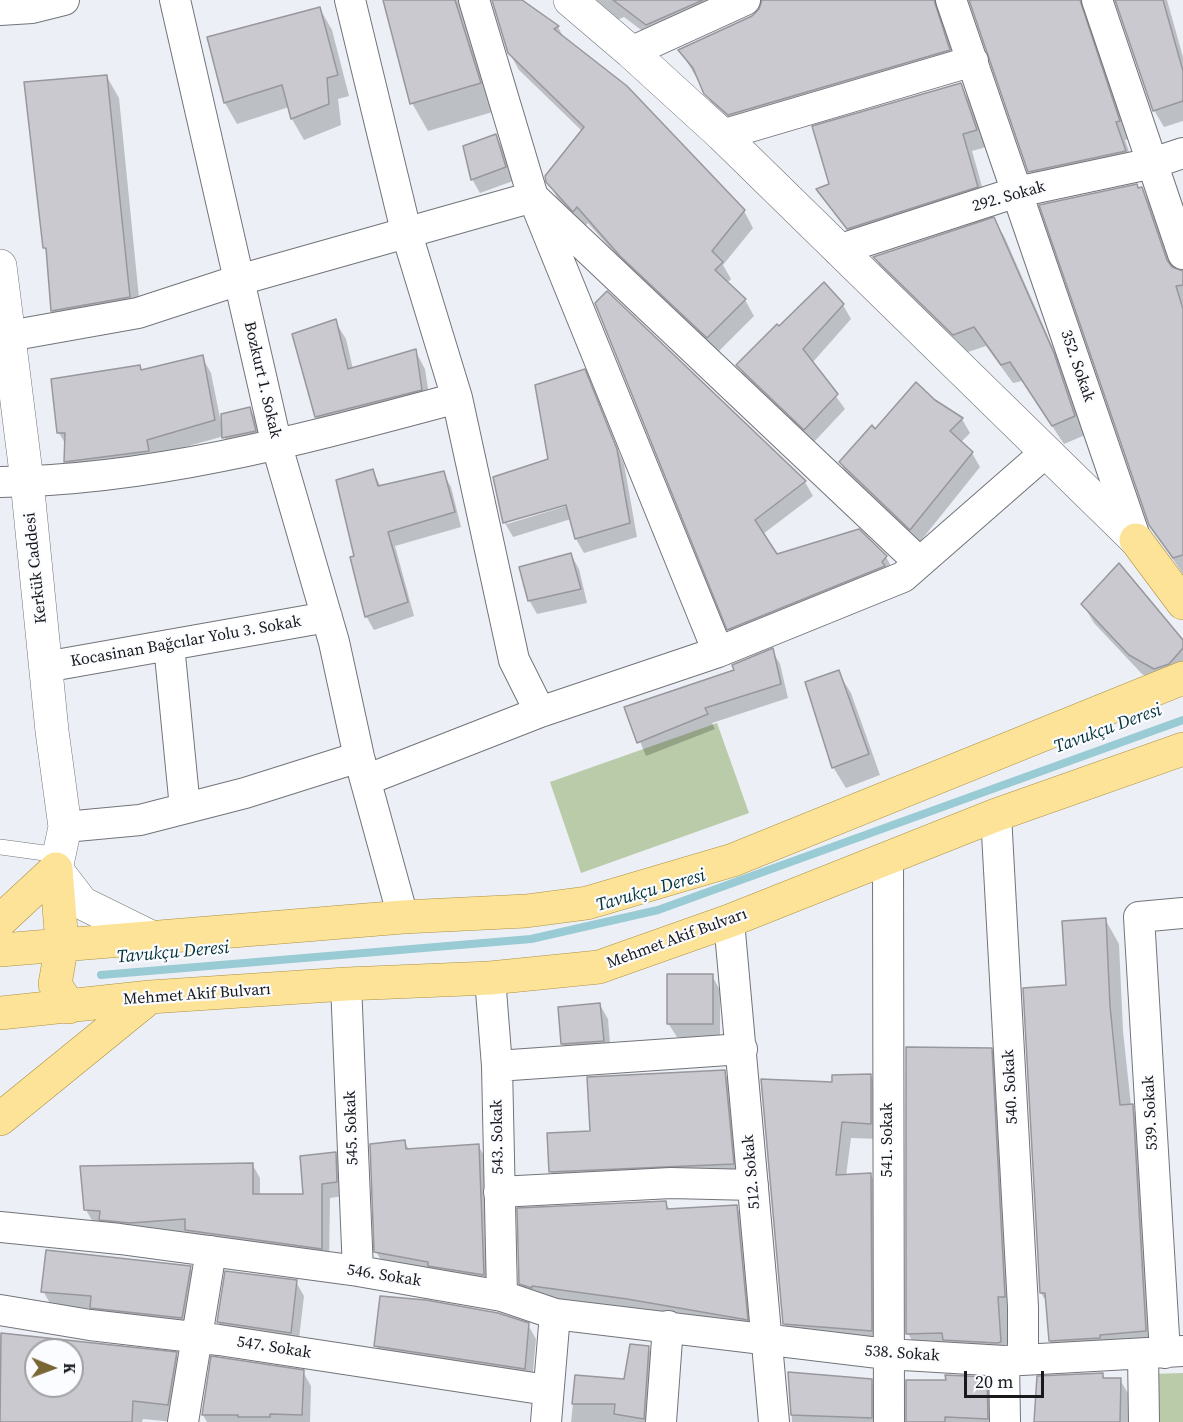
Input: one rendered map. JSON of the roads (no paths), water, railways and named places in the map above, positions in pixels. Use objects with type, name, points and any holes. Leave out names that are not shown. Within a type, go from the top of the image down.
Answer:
[{"type":"main road","points":[[1136,540],[1183,586]]},
{"type":"main road","points":[[1136,540],[1183,603]]},
{"type":"main road","points":[[0,950],[403,918],[526,911],[587,903],[733,860],[1183,678]]},
{"type":"main road","name":"Mehmet Akif Bulvarı","points":[[0,1013],[150,997],[346,984],[490,978],[599,968],[729,921],[996,815],[1183,749]]},
{"type":"main road","points":[[0,921],[60,850]]},
{"type":"main road","points":[[60,850],[62,944],[55,984],[69,1007]]},
{"type":"main road","points":[[0,1119],[150,997]]},
{"type":"street","points":[[0,10],[32,8],[64,0]]},
{"type":"street","name":"Bozkurt 1. Sokak","points":[[175,0],[277,446],[327,617],[363,768],[403,918]]},
{"type":"street","points":[[350,0],[406,231],[458,399],[514,660],[540,712]]},
{"type":"street","points":[[474,0],[533,197],[718,652]]},
{"type":"street","points":[[570,0],[722,135],[1136,540]]},
{"type":"street","points":[[631,52],[744,0]]},
{"type":"street","name":"352. Sokak","points":[[951,0],[1136,540]]},
{"type":"street","points":[[1097,0],[1183,254]]},
{"type":"street","points":[[722,135],[973,61]]},
{"type":"street","name":"292. Sokak","points":[[838,250],[1017,192],[1153,163],[1183,153]]},
{"type":"street","points":[[9,336],[138,313],[239,280],[533,197]]},
{"type":"street","points":[[533,197],[918,562]]},
{"type":"street","name":"Kerkük Caddesi","points":[[0,266],[9,336],[14,481],[45,668],[60,850]]},
{"type":"street","points":[[14,481],[157,469],[277,446],[458,399]]},
{"type":"street","points":[[153,938],[82,903],[60,850],[140,820],[363,768],[718,652],[903,577],[1046,452]]},
{"type":"street","name":"Kocasinan Bağcılar Yolu 3. Sokak","points":[[45,668],[327,617]]},
{"type":"street","points":[[169,645],[185,808]]},
{"type":"street","name":"540. Sokak","points":[[996,815],[1023,1307],[1005,1422]]},
{"type":"street","name":"541. Sokak","points":[[888,859],[887,1354],[889,1422]]},
{"type":"street","name":"539. Sokak","points":[[1164,1352],[1139,917],[1183,914]]},
{"type":"street","name":"512. Sokak","points":[[729,921],[774,1422]]},
{"type":"street","name":"543. Sokak","points":[[490,978],[496,1066],[502,1296]]},
{"type":"street","name":"545. Sokak","points":[[346,984],[358,1271]]},
{"type":"street","points":[[496,1066],[742,1049]]},
{"type":"street","points":[[499,1192],[671,1183],[753,1185]]},
{"type":"street","name":"546. Sokak","points":[[0,1227],[212,1251],[358,1271],[502,1296],[555,1314],[668,1326],[765,1341]]},
{"type":"street","points":[[183,1422],[195,1338],[212,1251]]},
{"type":"street","name":"547. Sokak","points":[[0,1310],[547,1390]]},
{"type":"street","points":[[546,1422],[555,1314]]},
{"type":"street","points":[[661,1422],[668,1326]]},
{"type":"street","name":"538. Sokak","points":[[765,1341],[887,1354],[1013,1360],[1164,1352]]},
{"type":"street","points":[[1143,1422],[1164,1352]]},
{"type":"lane","points":[[0,847],[60,850]]},
{"type":"waterway","name":"Tavukçu Deresi","points":[[101,975],[531,939],[658,910],[1183,720]]}]
